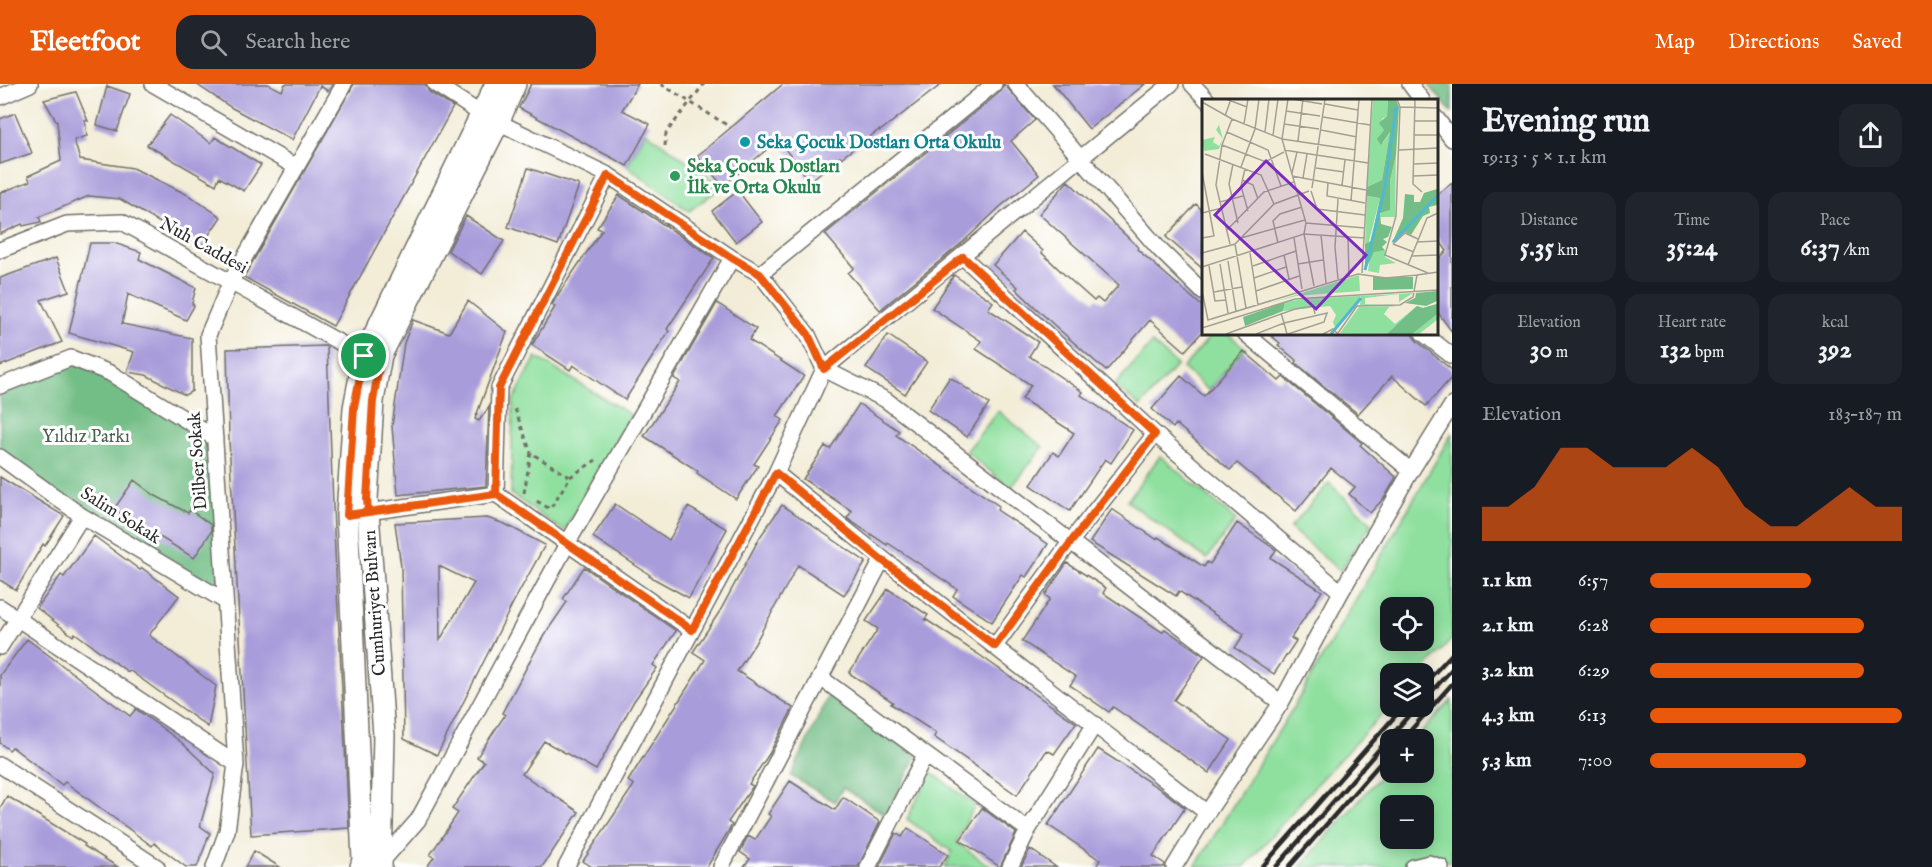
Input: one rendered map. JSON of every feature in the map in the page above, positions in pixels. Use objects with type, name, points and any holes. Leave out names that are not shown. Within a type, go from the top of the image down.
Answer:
[{"type":"main road","name":"Cumhuriyet Bulvarı","points":[[489,119],[496,84]]},
{"type":"main road","name":"Cumhuriyet Bulvarı","points":[[372,863],[384,735],[357,513],[367,499],[373,401],[372,356],[489,119],[516,84]]},
{"type":"street","points":[[0,97],[30,84]]},
{"type":"street","points":[[153,84],[296,167]]},
{"type":"street","name":"Dilber Sokak","points":[[214,867],[227,831],[236,764],[208,334],[231,281],[344,84]]},
{"type":"street","points":[[435,84],[489,119],[608,175],[732,258],[760,274],[808,334],[824,369],[886,400],[1281,703]]},
{"type":"street","points":[[760,274],[994,84]]},
{"type":"street","points":[[1016,84],[1160,250],[1202,291]]},
{"type":"street","points":[[566,867],[776,473],[824,369],[1171,84]]},
{"type":"street","points":[[1192,84],[1206,99]]},
{"type":"street","points":[[1410,84],[1421,99]]},
{"type":"street","points":[[1437,125],[1452,139]]},
{"type":"street","points":[[496,494],[499,388],[608,175]]},
{"type":"street","name":"Nuh Caddesi","points":[[0,250],[67,224],[122,222],[372,356]]},
{"type":"street","points":[[963,257],[1155,434],[1341,592]]},
{"type":"street","points":[[372,863],[418,820],[567,544],[732,258]]},
{"type":"street","points":[[1246,334],[1411,471]]},
{"type":"street","points":[[1424,334],[1452,356]]},
{"type":"street","points":[[0,386],[71,358],[110,373],[215,438]]},
{"type":"street","points":[[1174,867],[1207,813],[1281,703],[1341,592],[1452,405]]},
{"type":"street","points":[[995,646],[1071,542],[1155,434]]},
{"type":"street","name":"Salim Sokak","points":[[0,457],[82,516],[225,601]]},
{"type":"street","points":[[776,473],[882,560],[1207,813]]},
{"type":"street","points":[[357,513],[496,494],[692,630]]},
{"type":"street","points":[[0,647],[82,516]]},
{"type":"street","points":[[721,867],[882,560]]},
{"type":"street","points":[[0,607],[236,764]]},
{"type":"street","points":[[821,678],[1028,830]]},
{"type":"street","points":[[1010,867],[1028,830],[1095,724]]},
{"type":"street","points":[[868,867],[925,755]]},
{"type":"street","points":[[1,767],[157,867]]},
{"type":"street","points":[[1413,867],[1429,863],[1440,867]]},
{"type":"path","points":[[661,84],[730,127]]},
{"type":"path","points":[[665,146],[666,133],[704,84]]},
{"type":"path","points":[[499,388],[513,401],[531,453],[524,493],[550,509],[570,477],[531,453]]},
{"type":"green space","points":[[1428,84],[1452,84],[1452,113]]},
{"type":"green space","name":"Seka Çocuk Dostları İlk ve Orta Okulu","points":[[646,132],[723,186],[689,211],[627,166]]},
{"type":"green space","points":[[1212,334],[1228,334],[1245,348],[1208,390],[1183,368]]},
{"type":"green space","points":[[1152,343],[1177,365],[1140,407],[1115,385]]},
{"type":"green space","points":[[536,357],[631,415],[564,531],[511,494],[513,401]]},
{"type":"green space","name":"Yıldız Parkı","points":[[71,358],[215,438],[225,601],[0,457],[0,386]]},
{"type":"green space","points":[[998,411],[1043,447],[1011,488],[966,452]]},
{"type":"green space","points":[[1452,433],[1452,639],[1430,663],[1380,663],[1380,717],[1320,780],[1244,867],[1195,867],[1293,708]]},
{"type":"green space","points":[[1160,456],[1236,520],[1207,559],[1127,501]]},
{"type":"green space","points":[[1329,483],[1372,523],[1340,571],[1290,528]]},
{"type":"green space","points":[[829,694],[917,756],[886,815],[843,788],[835,802],[791,776]]},
{"type":"green space","points":[[1452,700],[1452,863],[1438,856],[1413,859],[1401,867],[1300,867],[1380,776],[1380,783],[1434,783],[1434,729],[1424,729]]},
{"type":"green space","points":[[931,772],[975,805],[956,842],[991,867],[945,867],[952,852],[907,819]]},
{"type":"building","points":[[196,84],[268,84],[282,91],[285,84],[333,84],[328,91],[320,86],[292,140],[232,108]]},
{"type":"building","points":[[354,84],[425,84],[429,92],[453,107],[333,326],[244,277]]},
{"type":"building","points":[[531,84],[638,84],[622,110],[650,124],[627,166],[519,108]]},
{"type":"building","points":[[783,84],[942,84],[810,181],[778,140],[723,186],[697,156]]},
{"type":"building","points":[[1004,84],[1035,120],[1011,141],[1039,175],[1001,206],[963,242],[880,310],[848,273],[854,268],[825,234],[1000,92]]},
{"type":"building","points":[[1053,84],[1145,84],[1089,129]]},
{"type":"building","points":[[107,86],[130,94],[117,131],[97,125]]},
{"type":"building","points":[[76,92],[88,121],[85,120],[87,136],[74,140],[80,160],[133,168],[188,195],[221,217],[202,245],[120,199],[89,196],[39,217],[41,222],[23,226],[22,224],[0,234],[0,193],[30,181],[28,176],[61,161],[57,122],[44,100]]},
{"type":"building","points":[[15,113],[32,153],[0,164],[0,119]]},
{"type":"building","points":[[170,115],[211,143],[215,137],[261,165],[244,191],[219,177],[216,185],[147,145]]},
{"type":"building","points":[[528,168],[579,185],[558,245],[508,227]]},
{"type":"building","points":[[1068,181],[1138,247],[1137,249],[1202,306],[1202,332],[1185,351],[1150,320],[1106,371],[1054,325],[1016,289],[1018,287],[993,265],[1022,232],[1094,301],[1097,298],[1103,303],[1119,285],[1039,214]]},
{"type":"building","points":[[1452,183],[1452,332],[1437,311],[1437,260],[1447,251],[1437,237],[1437,195]]},
{"type":"building","points":[[738,191],[762,222],[736,242],[712,211]]},
{"type":"building","points":[[619,195],[714,258],[667,329],[669,331],[625,400],[573,365],[570,370],[532,345],[555,307],[552,305],[559,293],[602,230],[597,228]]},
{"type":"building","points":[[1196,204],[1202,210],[1202,268],[1166,237]]},
{"type":"building","points":[[466,216],[504,241],[482,274],[448,251]]},
{"type":"building","points":[[90,243],[114,243],[141,252],[139,259],[196,288],[192,303],[194,306],[186,320],[128,294],[122,324],[192,338],[192,391],[185,395],[146,375],[127,372],[134,352],[69,333]]},
{"type":"building","points":[[56,258],[69,291],[41,300],[62,342],[0,366],[0,278]]},
{"type":"building","points":[[954,275],[993,302],[988,309],[1038,342],[1029,356],[1083,392],[1081,395],[1133,430],[1111,463],[1105,459],[1070,511],[1031,485],[1053,452],[1059,456],[1074,433],[1022,399],[1031,385],[976,349],[981,341],[932,308]]},
{"type":"building","points":[[468,301],[507,332],[475,419],[479,421],[489,407],[486,486],[398,495],[392,426],[404,343],[413,320],[449,333]]},
{"type":"building","points":[[717,303],[756,329],[749,340],[804,376],[777,416],[783,420],[754,464],[758,466],[736,499],[644,436],[680,382],[674,378]]},
{"type":"building","points":[[1269,334],[1412,334],[1452,370],[1452,377],[1426,406],[1392,376],[1358,414],[1296,363],[1297,361],[1278,345],[1280,343]]},
{"type":"building","points":[[888,335],[927,362],[905,394],[866,368]]},
{"type":"building","points":[[327,347],[349,828],[251,835],[229,440],[227,349]]},
{"type":"building","points":[[1244,351],[1279,381],[1283,377],[1362,443],[1360,445],[1396,477],[1385,497],[1370,513],[1349,494],[1355,487],[1331,468],[1296,511],[1237,463],[1230,470],[1176,424],[1173,428],[1152,409],[1181,376],[1204,396]]},
{"type":"building","points":[[950,377],[989,404],[967,437],[928,410]]},
{"type":"building","points":[[859,404],[899,431],[896,435],[999,506],[997,510],[1048,544],[1026,577],[1023,575],[992,622],[953,596],[957,589],[852,522],[847,518],[852,511],[803,479],[825,446],[830,449]]},
{"type":"building","points":[[0,477],[64,516],[45,546],[43,544],[16,590],[0,580]]},
{"type":"building","points":[[134,480],[154,495],[188,513],[190,510],[211,525],[211,532],[194,558],[114,509]]},
{"type":"building","points":[[615,504],[669,540],[688,507],[727,529],[689,598],[649,576],[593,537]]},
{"type":"building","points":[[782,505],[866,562],[844,595],[798,565],[737,671],[793,708],[769,754],[749,784],[753,786],[728,822],[732,825],[707,867],[592,867],[583,861],[634,785],[628,781],[705,660],[693,652],[720,611],[760,537]]},
{"type":"building","points":[[1112,509],[1156,539],[1158,537],[1204,567],[1207,562],[1210,564],[1237,523],[1276,550],[1271,558],[1322,591],[1291,638],[1296,641],[1274,674],[1235,648],[1244,634],[1179,591],[1176,596],[1090,542]]},
{"type":"building","points":[[487,518],[505,524],[545,545],[513,603],[437,755],[404,739],[401,567],[395,523]],"holes":[[[439,566],[474,583],[440,640]]]},
{"type":"building","points":[[94,536],[179,596],[149,635],[216,686],[208,727],[75,633],[73,636],[37,608],[61,575],[64,577]]},
{"type":"building","points":[[1067,563],[1106,588],[1103,593],[1162,632],[1165,629],[1204,656],[1174,700],[1231,740],[1209,773],[1113,707],[1109,712],[1070,685],[1076,677],[1022,641],[1050,599],[1045,595]]},
{"type":"building","points":[[584,567],[676,631],[653,665],[657,668],[634,701],[596,770],[544,741],[522,774],[579,812],[542,867],[427,867],[434,857],[430,855],[458,813],[452,809],[484,762],[477,757],[505,715],[502,713],[543,637],[567,602],[563,599]]},
{"type":"building","points":[[888,589],[928,615],[925,619],[1076,723],[1054,754],[1047,750],[1017,795],[934,737],[936,733],[849,673],[878,629],[866,621]]},
{"type":"building","points":[[27,639],[130,716],[136,709],[181,742],[215,774],[200,826],[210,833],[197,867],[186,867],[154,843],[152,846],[65,782],[62,785],[12,747],[9,750],[0,743],[0,675]]},
{"type":"building","points":[[1098,749],[1185,808],[1153,856],[1165,864],[1164,867],[1096,867],[1100,860],[1048,825]]},
{"type":"building","points":[[790,781],[835,810],[843,797],[880,822],[858,867],[744,867],[750,859],[740,852],[748,836],[755,840],[771,816],[768,814]]},
{"type":"building","points":[[7,796],[118,867],[0,867],[0,808]]},
{"type":"building","points":[[982,808],[1016,833],[1000,867],[960,840]]},
{"type":"building","points":[[908,828],[948,855],[939,867],[879,867],[896,833],[902,837]]},
{"type":"building","points":[[1030,849],[1056,867],[1021,867]]},
{"type":"building","points":[[254,851],[280,867],[245,867]]},
{"type":"railway","points":[[1434,673],[1452,654]]},
{"type":"railway","points":[[1434,689],[1452,669]]},
{"type":"railway","points":[[1412,729],[1452,684]]},
{"type":"railway","points":[[1262,867],[1394,717]]},
{"type":"railway","points":[[1276,867],[1407,717]]},
{"type":"railway","points":[[1289,867],[1380,763]]},
{"type":"place","name":"Seka Çocuk Dostları Orta Okulu","points":[[745,142]]},
{"type":"place","name":"Seka Çocuk Dostları İlk ve Orta Okulu","points":[[675,176]]},
{"type":"route","points":[[364,356],[354,408],[347,515],[496,494],[499,388],[608,175],[732,258],[760,274],[808,334],[824,369],[963,257],[1155,434],[1071,542],[995,646],[882,560],[776,473],[692,630],[496,494],[368,512],[373,401],[381,355],[364,356]]}]
